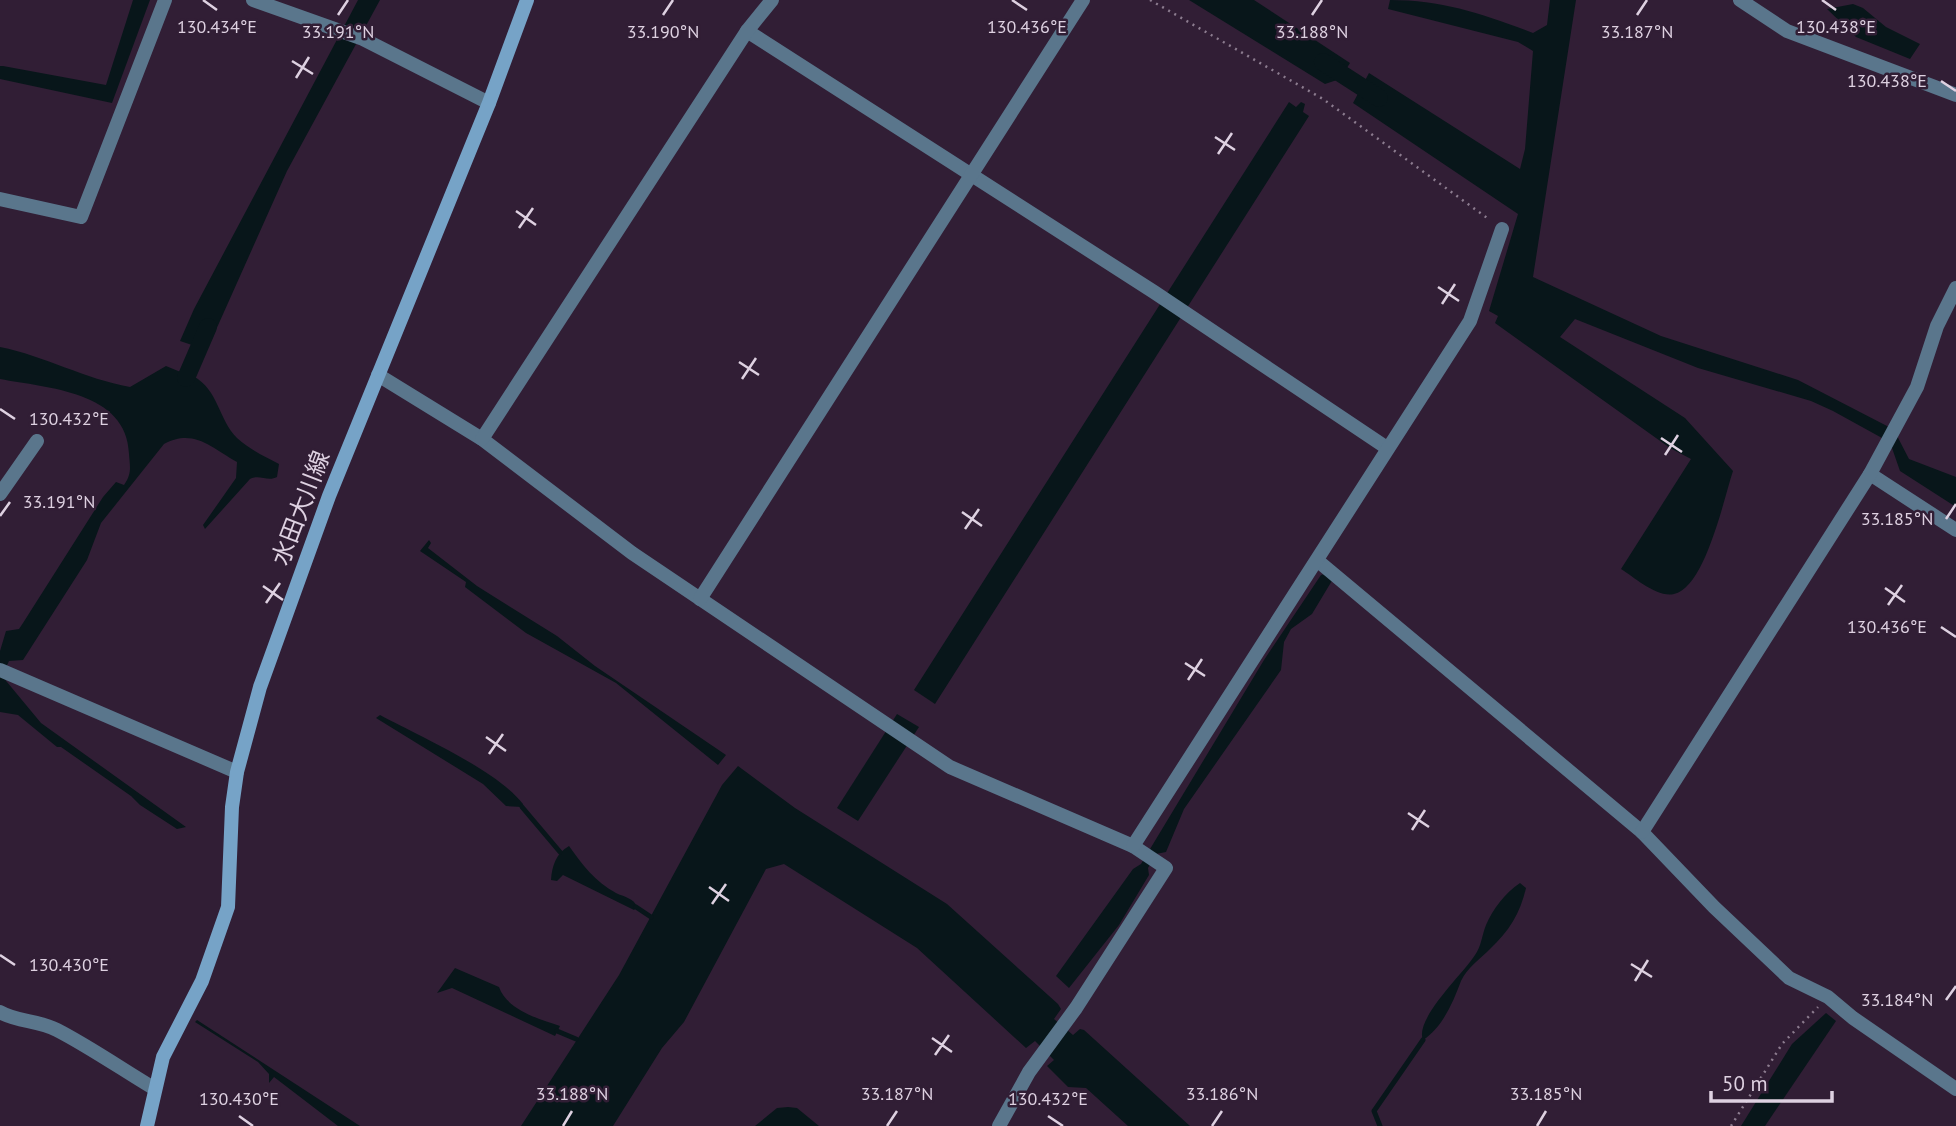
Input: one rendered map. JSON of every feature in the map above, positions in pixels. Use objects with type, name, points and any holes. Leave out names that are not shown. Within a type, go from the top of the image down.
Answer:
[{"type":"main road","name":"水田大川線","points":[[147,1126],[163,1057],[202,981],[228,907],[232,807],[237,772],[260,687],[287,609],[489,103],[527,0]]},
{"type":"street","points":[[0,199],[81,217],[165,0]]},
{"type":"street","points":[[253,0],[363,39],[489,103]]},
{"type":"street","points":[[482,439],[747,31],[772,0]]},
{"type":"street","points":[[700,599],[1083,0]]},
{"type":"street","points":[[1740,0],[1787,31],[1956,95]]},
{"type":"street","points":[[747,31],[1154,292],[1387,448]]},
{"type":"street","points":[[1133,846],[1470,321],[1502,229]]},
{"type":"street","points":[[1642,832],[1870,474],[1917,387],[1937,326],[1956,288]]},
{"type":"street","points":[[379,375],[482,439],[632,553],[950,767],[1133,846],[1166,868],[1076,1008],[1029,1072],[999,1126]]},
{"type":"street","points":[[0,494],[37,442]]},
{"type":"street","points":[[1870,474],[1956,530]]},
{"type":"street","points":[[1318,561],[1642,832],[1714,907],[1789,978],[1828,997],[1853,1018],[1956,1089]]},
{"type":"street","points":[[0,670],[237,772]]},
{"type":"street","points":[[0,1012],[10,1018],[31,1019],[56,1029],[155,1089]]},
{"type":"path","points":[[1150,0],[1323,99],[1502,229]]},
{"type":"path","points":[[1731,1126],[1782,1044],[1828,997]]},
{"type":"shaded area","points":[[133,0],[150,0],[112,103],[0,79],[0,66],[3,66],[106,85]]},
{"type":"shaded area","points":[[358,0],[380,0],[287,171],[207,350],[180,341],[194,309]]},
{"type":"shaded area","points":[[1189,0],[1254,0],[1350,63],[1340,79],[1325,84]]},
{"type":"shaded area","points":[[1390,0],[1428,2],[1463,9],[1533,33],[1547,25],[1550,0],[1576,0],[1533,277],[1661,336],[1798,380],[1887,426],[1895,432],[1909,459],[1956,477],[1956,507],[1900,471],[1892,448],[1882,438],[1833,411],[1811,401],[1698,368],[1575,319],[1560,337],[1685,418],[1733,471],[1704,560],[1685,588],[1674,594],[1660,593],[1621,569],[1691,459],[1670,448],[1495,323],[1498,316],[1489,311],[1518,214],[1353,103],[1369,73],[1520,169],[1525,149],[1533,51],[1518,42],[1388,9]]},
{"type":"shaded area","points":[[1853,4],[1863,8],[1886,27],[1920,44],[1910,59],[1856,37],[1827,9]]},
{"type":"shaded area","points":[[1289,102],[1296,107],[1301,102],[1305,104],[1303,112],[1309,116],[935,704],[914,690]]},
{"type":"shaded area","points":[[0,347],[130,387],[166,366],[183,373],[193,356],[201,360],[193,376],[208,389],[237,438],[279,464],[277,477],[250,479],[205,529],[203,525],[236,478],[237,462],[202,441],[184,438],[164,444],[101,523],[87,560],[23,660],[9,661],[2,676],[41,723],[186,827],[177,829],[140,805],[61,747],[57,747],[18,715],[0,712],[0,651],[6,631],[19,629],[103,497],[116,482],[124,485],[130,467],[125,433],[115,417],[100,405],[81,396],[0,379]]},
{"type":"shaded area","points":[[429,540],[431,543],[428,548],[477,586],[557,636],[595,666],[726,755],[718,765],[616,683],[526,633],[465,587],[466,582],[420,551]]},
{"type":"shaded area","points":[[1328,573],[1333,579],[1312,614],[1291,629],[1284,642],[1281,670],[1184,809],[1166,852],[1156,854],[1148,868],[1149,875],[1119,925],[1069,988],[1056,976],[1133,869],[1141,864],[1264,660],[1321,575]]},
{"type":"shaded area","points":[[897,714],[919,727],[858,821],[837,808]]},
{"type":"shaded area","points":[[380,715],[477,766],[511,791],[523,804],[522,807],[506,806],[483,784],[376,718]]},
{"type":"shaded area","points":[[738,766],[795,808],[947,904],[1058,1004],[1061,1009],[1054,1019],[1073,1035],[1080,1029],[1084,1030],[1190,1126],[1128,1126],[1086,1088],[1068,1087],[1047,1066],[1054,1060],[1035,1041],[1026,1048],[917,948],[784,864],[766,869],[684,1022],[662,1048],[613,1126],[521,1126],[619,975],[722,785]]},
{"type":"shaded area","points":[[569,846],[595,878],[608,889],[631,900],[637,907],[634,910],[563,875],[557,881],[551,880],[556,860]]},
{"type":"shaded area","points":[[1520,883],[1526,888],[1513,922],[1467,972],[1442,1021],[1423,1040],[1422,1031],[1426,1020],[1477,952],[1486,925],[1496,907]]},
{"type":"shaded area","points":[[455,968],[499,987],[509,1002],[525,1013],[560,1026],[555,1036],[452,988],[437,993]]},
{"type":"shaded area","points":[[1826,1013],[1836,1021],[1765,1126],[1741,1126],[1792,1044]]},
{"type":"shaded area","points":[[197,1020],[360,1126],[338,1126],[274,1077],[269,1083],[269,1074],[258,1062],[195,1022]]},
{"type":"shaded area","points":[[777,1108],[797,1108],[819,1126],[755,1126]]},
{"type":"waterway","points":[[1323,62],[1379,98]]},
{"type":"waterway","points":[[186,378],[208,327]]},
{"type":"waterway","points":[[522,807],[560,852]]},
{"type":"waterway","points":[[636,907],[651,917]]},
{"type":"waterway","points":[[557,1031],[576,1039]]},
{"type":"waterway","points":[[1380,1126],[1374,1111],[1423,1040]]}]
